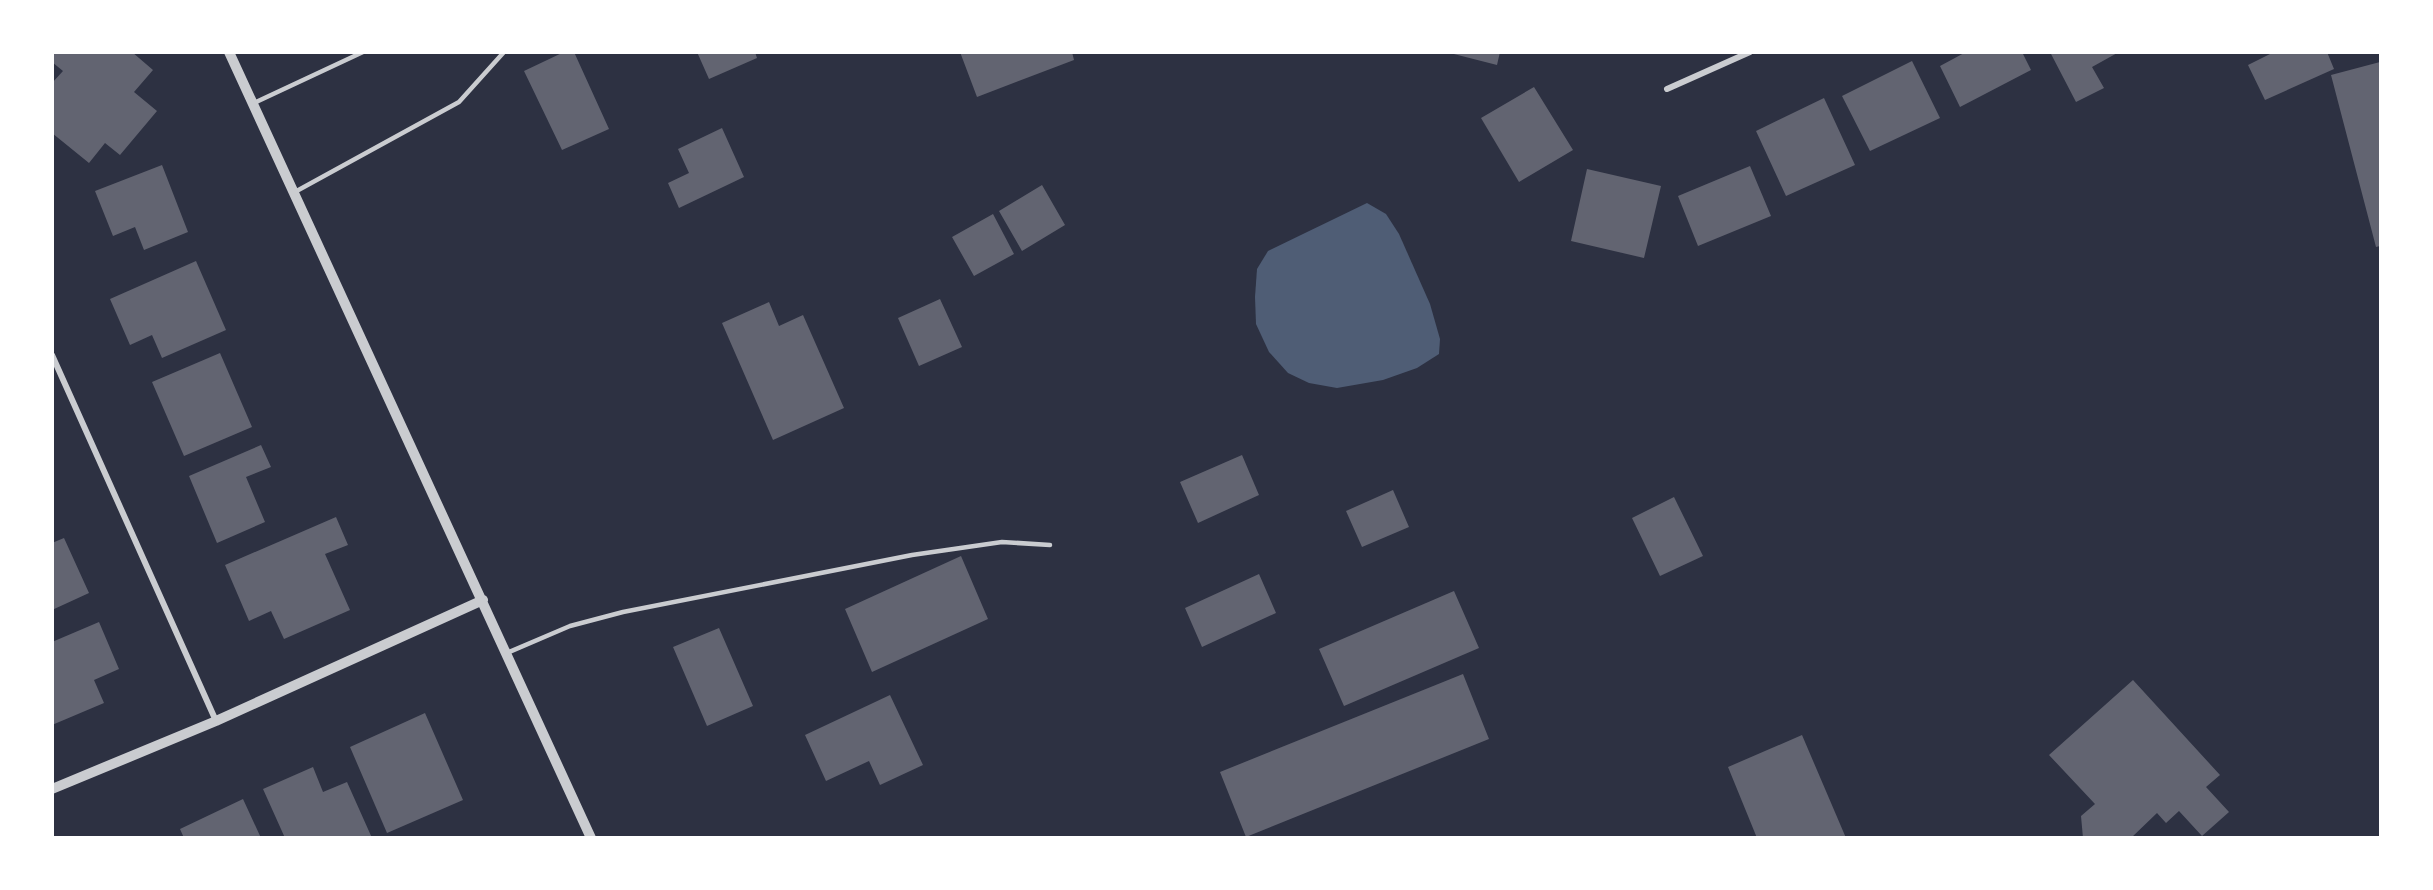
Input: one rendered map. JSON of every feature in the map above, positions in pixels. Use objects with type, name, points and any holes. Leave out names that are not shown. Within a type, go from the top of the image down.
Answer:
[{"type":"street","points":[[229,52],[591,837]]},
{"type":"street","points":[[1667,89],[1750,52]]},
{"type":"street","points":[[52,355],[216,721]]},
{"type":"street","points":[[52,789],[216,721],[483,600]]},
{"type":"lane","points":[[253,104],[363,52]]},
{"type":"lane","points":[[293,193],[459,102],[504,52]]},
{"type":"lane","points":[[507,653],[570,626],[623,612],[912,555],[1002,542],[1050,545]]},
{"type":"water","points":[[1367,203],[1386,214],[1399,234],[1430,304],[1440,339],[1439,354],[1417,368],[1383,380],[1337,388],[1309,383],[1288,373],[1269,352],[1256,324],[1257,269],[1268,251]]},
{"type":"building","points":[[52,52],[132,52],[153,70],[134,92],[157,111],[120,155],[105,143],[89,163],[52,133],[52,83],[63,71],[52,62]]},
{"type":"building","points":[[564,52],[574,52],[609,129],[562,150],[524,71]]},
{"type":"building","points":[[697,52],[755,52],[757,58],[709,79]]},
{"type":"building","points":[[960,52],[1072,52],[1074,60],[977,97]]},
{"type":"building","points":[[1446,52],[1500,52],[1497,65]]},
{"type":"building","points":[[1966,52],[2022,52],[2031,70],[1960,107],[1940,66]]},
{"type":"building","points":[[2050,52],[2119,52],[2092,67],[2104,88],[2076,102]]},
{"type":"building","points":[[2274,52],[2327,52],[2334,69],[2265,100],[2248,65]]},
{"type":"building","points":[[1912,61],[1940,118],[1870,151],[1842,96]]},
{"type":"building","points":[[2380,62],[2380,246],[2376,247],[2331,75]]},
{"type":"building","points":[[1534,87],[1573,150],[1519,182],[1481,118]]},
{"type":"building","points":[[1824,98],[1855,165],[1786,196],[1756,131]]},
{"type":"building","points":[[722,128],[744,177],[679,208],[668,183],[689,173],[678,149]]},
{"type":"building","points":[[162,165],[188,232],[144,250],[135,227],[113,236],[95,191]]},
{"type":"building","points":[[1750,166],[1771,216],[1698,246],[1678,196]]},
{"type":"building","points":[[1587,169],[1661,186],[1644,258],[1571,241]]},
{"type":"building","points":[[1042,185],[1065,225],[1022,251],[999,211]]},
{"type":"building","points":[[993,214],[1014,254],[974,276],[952,237]]},
{"type":"building","points":[[196,261],[226,330],[162,358],[152,335],[130,345],[110,299]]},
{"type":"building","points":[[940,299],[962,347],[919,366],[898,318]]},
{"type":"building","points":[[769,302],[779,326],[803,315],[844,408],[773,440],[722,323]]},
{"type":"building","points":[[220,353],[252,427],[184,456],[152,382]]},
{"type":"building","points":[[261,445],[271,467],[246,477],[265,522],[217,543],[189,476]]},
{"type":"building","points":[[1242,455],[1259,495],[1198,523],[1180,482]]},
{"type":"building","points":[[1393,490],[1409,527],[1362,547],[1346,511]]},
{"type":"building","points":[[1674,497],[1703,556],[1660,576],[1632,518]]},
{"type":"building","points":[[336,517],[348,545],[325,554],[350,610],[284,639],[271,611],[249,621],[225,565]]},
{"type":"building","points":[[64,538],[89,593],[52,610],[52,543]]},
{"type":"building","points":[[961,556],[988,619],[872,672],[845,609]]},
{"type":"building","points":[[1259,574],[1276,613],[1202,647],[1185,608]]},
{"type":"building","points":[[1454,591],[1479,648],[1344,706],[1319,649]]},
{"type":"building","points":[[99,622],[119,669],[94,680],[104,703],[52,725],[52,642]]},
{"type":"building","points":[[719,628],[753,706],[707,726],[673,647]]},
{"type":"building","points":[[1463,674],[1489,739],[1246,837],[1220,772]]},
{"type":"building","points":[[2133,680],[2220,775],[2206,787],[2229,812],[2202,836],[2179,811],[2166,823],[2157,813],[2131,838],[2083,838],[2081,816],[2095,804],[2049,755]]},
{"type":"building","points":[[890,695],[923,765],[880,785],[869,761],[826,781],[805,735]]},
{"type":"building","points":[[425,713],[463,800],[387,833],[350,747]]},
{"type":"building","points":[[1802,735],[1846,838],[1757,838],[1728,767]]},
{"type":"building","points":[[313,767],[323,792],[347,782],[372,838],[285,838],[263,789]]},
{"type":"building","points":[[243,799],[261,838],[184,838],[180,829]]}]
